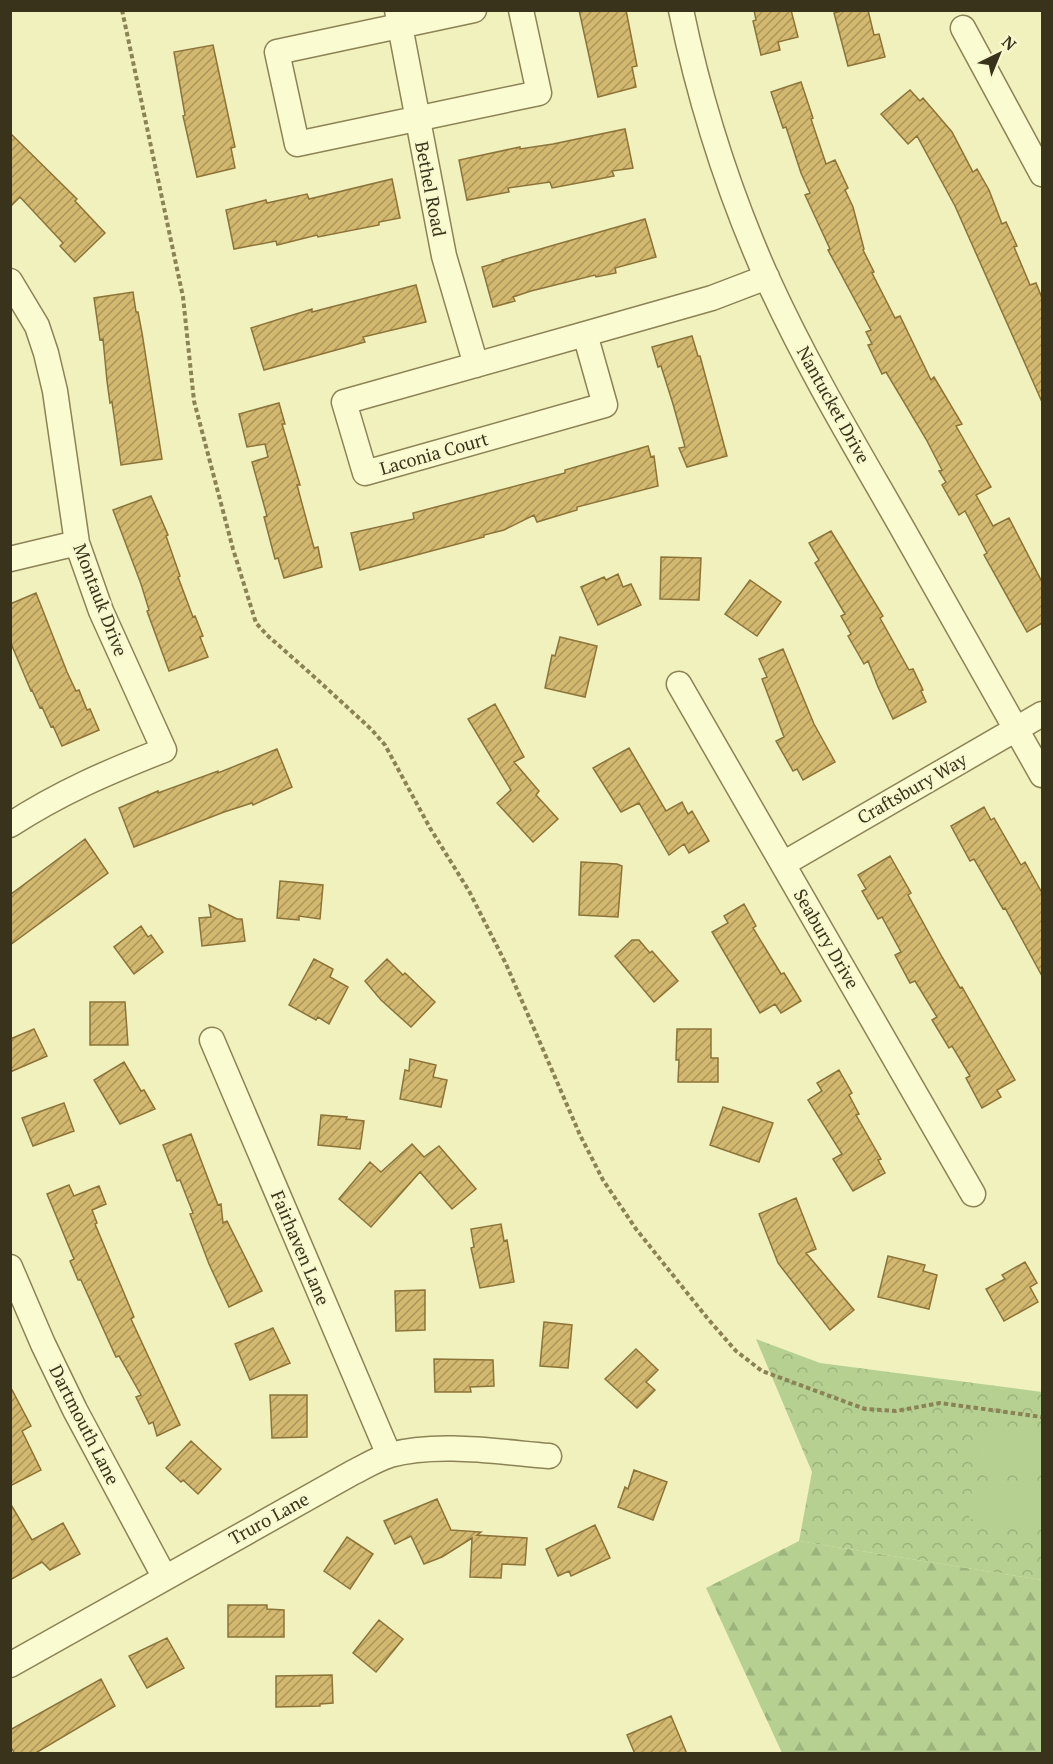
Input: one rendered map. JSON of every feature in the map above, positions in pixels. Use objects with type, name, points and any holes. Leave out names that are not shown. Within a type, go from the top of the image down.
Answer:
[{"type":"street","points":[[474,10],[398,18],[278,52],[297,144],[539,93],[521,10]]},
{"type":"street","name":"Nantucket Drive","points":[[681,10],[707,113],[733,191],[767,277],[803,351],[1042,775]]},
{"type":"street","name":"Bethel Road","points":[[398,18],[444,256],[476,365]]},
{"type":"street","points":[[963,28],[1042,174]]},
{"type":"street","name":"Laconia Court","points":[[585,334],[605,405],[365,473],[344,402],[712,298],[767,277]]},
{"type":"street","name":"Montauk Drive","points":[[10,281],[37,326],[46,353],[77,543],[101,611],[164,750],[91,779],[10,825]]},
{"type":"street","points":[[10,559],[77,543]]},
{"type":"street","name":"Seabury Drive","points":[[679,684],[973,1194]]},
{"type":"street","name":"Craftsbury Way","points":[[783,864],[1042,714]]},
{"type":"street","name":"Fairhaven Lane","points":[[212,1040],[389,1455]]},
{"type":"street","name":"Dartmouth Lane","points":[[10,1267],[43,1344],[75,1410],[165,1578]]},
{"type":"street","name":"Truro Lane","points":[[10,1665],[352,1473],[389,1455],[444,1449],[549,1456]]},
{"type":"path","points":[[122,10],[183,297],[194,401],[233,549],[256,623],[371,729],[385,745],[430,828],[469,891],[506,964],[580,1135],[603,1180],[636,1229],[708,1319],[736,1351],[762,1371],[865,1409],[896,1411],[940,1403],[1042,1417]]},
{"type":"green space","points":[[756,1339],[820,1363],[1042,1392],[1042,1580],[799,1541],[812,1472]]},
{"type":"green space","points":[[979,1429],[1042,1436],[1042,1474],[975,1466]]},
{"type":"green space","points":[[973,1481],[1042,1489],[1042,1527],[969,1519]]},
{"type":"green space","points":[[799,1541],[1042,1580],[1042,1753],[782,1753],[706,1588]]},
{"type":"building","points":[[579,10],[626,10],[637,66],[632,67],[636,87],[598,97]]},
{"type":"building","points":[[754,10],[791,10],[798,37],[778,42],[780,50],[761,55],[753,21],[756,20]]},
{"type":"building","points":[[845,10],[868,10],[874,35],[879,34],[885,57],[848,66],[834,13]]},
{"type":"building","points":[[213,45],[235,147],[231,148],[235,168],[197,177],[183,116],[185,115],[174,52]]},
{"type":"building","points":[[801,82],[826,164],[835,160],[848,188],[845,190],[853,207],[863,250],[874,272],[872,273],[895,318],[900,316],[931,380],[934,377],[962,424],[956,426],[991,487],[976,495],[993,526],[1009,518],[1042,582],[1042,623],[1027,632],[984,555],[987,553],[965,511],[959,515],[942,485],[946,482],[939,471],[942,470],[926,439],[886,372],[882,374],[868,345],[872,344],[866,332],[871,330],[828,250],[830,249],[805,195],[810,193],[771,92]]},
{"type":"building","points":[[910,90],[920,101],[923,98],[952,132],[973,172],[977,169],[989,190],[1002,224],[1006,222],[1017,246],[1014,247],[1030,285],[1036,283],[1042,298],[1042,402],[955,206],[917,136],[908,144],[881,114]]},
{"type":"building","points":[[625,129],[633,168],[612,171],[614,176],[594,180],[552,188],[550,182],[508,188],[509,192],[467,200],[459,160]]},
{"type":"building","points":[[10,133],[77,199],[75,201],[105,233],[75,262],[60,246],[63,243],[20,197],[10,207]]},
{"type":"building","points":[[392,179],[400,218],[379,222],[379,225],[318,237],[317,235],[277,245],[276,241],[234,249],[226,210],[266,200],[267,203],[307,194],[309,199]]},
{"type":"building","points":[[645,219],[656,257],[615,268],[616,273],[596,277],[595,275],[531,291],[513,297],[515,301],[493,307],[482,267]]},
{"type":"building","points":[[416,285],[426,322],[363,337],[365,342],[264,370],[251,328],[312,309],[312,312]]},
{"type":"building","points":[[133,292],[142,333],[162,459],[121,465],[112,402],[110,403],[103,339],[100,340],[94,298]]},
{"type":"building","points":[[692,336],[698,356],[700,356],[727,456],[687,467],[679,448],[685,447],[673,404],[661,366],[658,367],[652,347]]},
{"type":"building","points":[[279,403],[285,424],[282,424],[300,485],[297,485],[314,548],[318,547],[322,567],[284,578],[278,558],[275,559],[264,517],[267,516],[252,462],[268,457],[265,444],[247,447],[239,414]]},
{"type":"building","points":[[648,446],[651,457],[654,456],[658,486],[577,507],[577,510],[537,522],[534,515],[504,530],[484,535],[484,537],[360,570],[351,533],[414,519],[413,513],[565,473],[565,470]]},
{"type":"building","points":[[151,496],[168,535],[166,536],[180,576],[178,577],[203,636],[200,637],[208,657],[169,671],[147,611],[149,610],[141,584],[113,510]]},
{"type":"building","points":[[831,531],[883,616],[880,618],[909,670],[913,669],[923,690],[921,691],[926,702],[893,719],[868,661],[864,664],[848,636],[851,634],[841,616],[845,614],[815,563],[819,560],[809,543]]},
{"type":"building","points":[[661,557],[701,558],[699,600],[660,599]]},
{"type":"building","points":[[618,574],[623,587],[631,584],[641,605],[598,625],[581,587],[604,577],[606,580]]},
{"type":"building","points":[[750,580],[781,602],[757,636],[725,614]]},
{"type":"building","points":[[36,593],[67,672],[76,691],[79,690],[87,710],[90,709],[99,730],[62,746],[53,726],[51,727],[42,707],[40,708],[31,691],[10,641],[10,604]]},
{"type":"building","points":[[560,637],[597,646],[585,697],[545,688],[552,655],[555,656]]},
{"type":"building","points":[[783,649],[814,724],[835,762],[803,780],[797,769],[793,771],[776,741],[784,737],[762,679],[767,677],[759,659]]},
{"type":"building","points":[[495,704],[524,757],[514,762],[539,791],[536,795],[558,819],[533,842],[497,803],[511,790],[468,719]]},
{"type":"building","points":[[629,748],[666,811],[682,802],[688,814],[692,811],[709,841],[689,853],[684,844],[669,855],[639,803],[621,812],[593,768]]},
{"type":"building","points":[[277,749],[292,787],[253,805],[252,803],[224,812],[134,847],[119,808],[158,791],[158,793],[218,771],[218,773]]},
{"type":"building","points":[[984,807],[991,820],[994,818],[1021,865],[1025,862],[1042,893],[1042,976],[1005,908],[1003,909],[974,859],[970,861],[951,826]]},
{"type":"building","points":[[85,839],[108,873],[10,945],[10,895]]},
{"type":"building","points":[[890,856],[911,893],[908,895],[942,957],[960,988],[962,987],[1015,1080],[997,1090],[1001,1097],[982,1108],[966,1078],[970,1076],[952,1046],[949,1048],[932,1020],[937,1017],[915,981],[910,983],[895,955],[901,952],[882,917],[878,919],[862,891],[866,889],[858,875]]},
{"type":"building","points":[[581,862],[622,866],[618,917],[579,915]]},
{"type":"building","points":[[280,881],[323,885],[320,919],[299,916],[299,920],[277,918]]},
{"type":"building","points":[[744,904],[756,926],[753,928],[781,974],[784,973],[801,1001],[781,1013],[775,1004],[760,1013],[712,932],[728,923],[724,916]]},
{"type":"building","points":[[209,905],[237,919],[242,919],[245,941],[202,946],[199,918],[211,917]]},
{"type":"building","points":[[141,926],[148,937],[151,935],[163,952],[134,974],[114,947]]},
{"type":"building","points":[[632,940],[639,940],[650,953],[652,951],[678,981],[654,1002],[615,956]]},
{"type":"building","points":[[314,959],[333,969],[330,977],[348,987],[329,1024],[318,1017],[316,1020],[289,1005]]},
{"type":"building","points":[[387,959],[435,1002],[411,1027],[381,1000],[365,981]]},
{"type":"building","points":[[90,1002],[125,1002],[128,1045],[90,1045]]},
{"type":"building","points":[[34,1029],[47,1056],[10,1072],[10,1039]]},
{"type":"building","points":[[677,1029],[711,1029],[711,1058],[718,1058],[718,1082],[678,1082]]},
{"type":"building","points":[[410,1059],[436,1065],[433,1077],[447,1080],[441,1107],[400,1099],[405,1070],[409,1071]]},
{"type":"building","points":[[124,1062],[155,1109],[120,1124],[94,1080]]},
{"type":"building","points":[[839,1070],[852,1093],[849,1095],[859,1114],[856,1115],[881,1159],[878,1160],[885,1173],[853,1191],[833,1159],[842,1154],[808,1100],[822,1091],[817,1083]]},
{"type":"building","points":[[64,1103],[74,1131],[33,1146],[22,1118]]},
{"type":"building","points":[[723,1107],[773,1123],[759,1162],[710,1145]]},
{"type":"building","points":[[321,1115],[364,1121],[360,1149],[318,1145]]},
{"type":"building","points":[[191,1134],[218,1205],[221,1204],[223,1223],[227,1221],[262,1291],[229,1307],[209,1264],[180,1180],[177,1181],[163,1145]]},
{"type":"building","points":[[412,1144],[424,1157],[439,1146],[476,1189],[452,1209],[420,1172],[371,1227],[339,1199],[370,1162],[381,1172]]},
{"type":"building","points":[[69,1185],[74,1196],[99,1186],[106,1204],[92,1210],[97,1223],[95,1224],[134,1317],[131,1319],[180,1425],[157,1436],[153,1422],[149,1424],[136,1397],[141,1395],[119,1356],[116,1357],[70,1261],[74,1259],[47,1194]]},
{"type":"building","points":[[796,1198],[816,1249],[806,1253],[854,1310],[830,1330],[778,1263],[759,1214]]},
{"type":"building","points":[[501,1224],[504,1241],[507,1240],[514,1282],[480,1288],[471,1248],[474,1247],[471,1229]]},
{"type":"building","points":[[888,1256],[925,1265],[923,1271],[937,1275],[929,1309],[878,1297]]},
{"type":"building","points":[[1025,1262],[1037,1283],[1030,1287],[1038,1302],[1004,1321],[986,1289],[1005,1279],[1002,1275]]},
{"type":"building","points":[[425,1290],[425,1330],[396,1331],[395,1291]]},
{"type":"building","points":[[544,1322],[572,1325],[568,1368],[540,1366]]},
{"type":"building","points":[[273,1328],[290,1363],[250,1380],[235,1344]]},
{"type":"building","points":[[636,1349],[658,1370],[646,1382],[655,1390],[637,1408],[605,1379]]},
{"type":"building","points":[[434,1359],[493,1360],[494,1386],[470,1387],[471,1392],[435,1392]]},
{"type":"building","points":[[10,1386],[31,1426],[22,1431],[41,1470],[10,1486]]},
{"type":"building","points":[[270,1395],[307,1395],[307,1437],[272,1438]]},
{"type":"building","points":[[191,1441],[221,1469],[198,1494],[166,1468]]},
{"type":"building","points":[[634,1470],[667,1482],[653,1520],[618,1507],[625,1487],[628,1489]]},
{"type":"building","points":[[437,1499],[451,1530],[481,1532],[477,1535],[527,1538],[525,1565],[502,1564],[501,1578],[470,1577],[472,1538],[442,1557],[424,1564],[411,1536],[395,1544],[384,1521]]},
{"type":"building","points":[[10,1503],[32,1540],[63,1523],[80,1554],[50,1570],[42,1562],[10,1580]]},
{"type":"building","points":[[595,1525],[610,1558],[571,1576],[569,1571],[558,1576],[546,1549]]},
{"type":"building","points":[[347,1537],[373,1554],[350,1589],[324,1571]]},
{"type":"building","points":[[228,1605],[267,1605],[267,1609],[284,1610],[284,1637],[228,1637]]},
{"type":"building","points":[[379,1620],[403,1639],[376,1672],[353,1653]]},
{"type":"building","points":[[167,1638],[184,1668],[147,1688],[129,1656]]},
{"type":"building","points":[[332,1675],[333,1703],[320,1704],[320,1706],[276,1707],[276,1676]]},
{"type":"building","points":[[101,1679],[115,1706],[34,1754],[15,1754],[10,1746],[10,1730]]},
{"type":"building","points":[[671,1716],[687,1754],[635,1754],[627,1735]]}]
